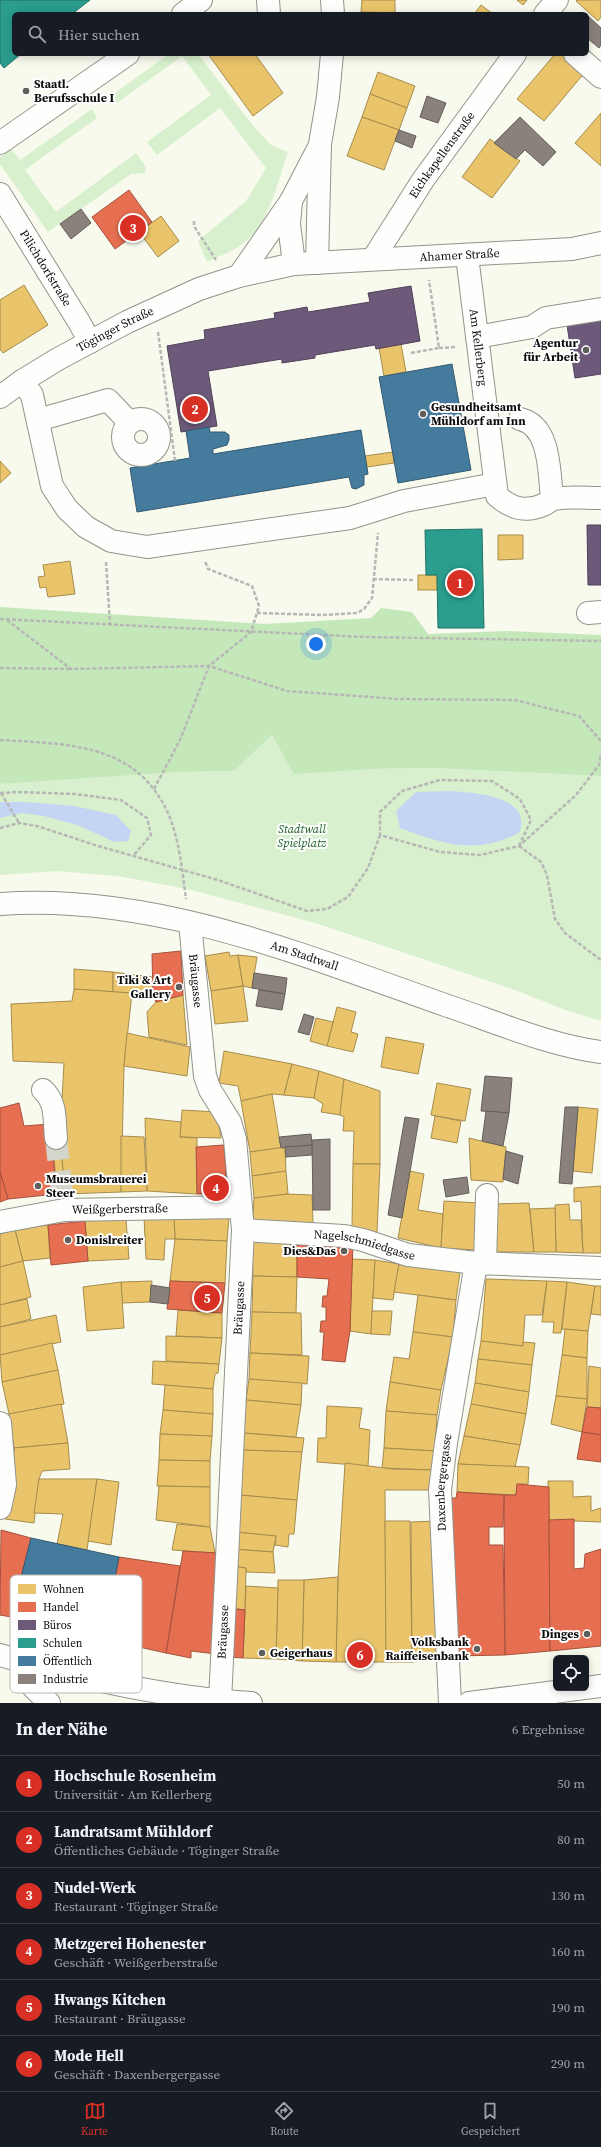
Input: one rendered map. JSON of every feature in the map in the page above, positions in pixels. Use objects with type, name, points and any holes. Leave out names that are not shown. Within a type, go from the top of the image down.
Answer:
[{"type":"street","points":[[186,12],[201,0]]},
{"type":"street","points":[[268,0],[269,12]]},
{"type":"street","points":[[332,0],[333,12]]},
{"type":"street","points":[[548,12],[557,0]]},
{"type":"street","points":[[0,143],[125,56]]},
{"type":"street","points":[[317,263],[320,144],[328,97],[332,56]]},
{"type":"street","name":"Eichkapellenstraße","points":[[373,259],[423,180],[513,56]]},
{"type":"street","points":[[577,56],[601,77]]},
{"type":"street","points":[[232,278],[291,201],[320,144]]},
{"type":"street","name":"Pilichdorfstraße","points":[[0,194],[90,342]]},
{"type":"street","points":[[291,201],[289,224],[294,264]]},
{"type":"street","name":"Ahamer Straße","points":[[317,263],[373,259],[467,256],[572,249],[601,243]]},
{"type":"street","name":"Am Kellerberg","points":[[467,256],[497,496],[516,509],[544,505],[552,499],[601,498]]},
{"type":"street","name":"Töginger Straße","points":[[0,397],[22,381],[90,342],[155,308],[232,278],[294,264],[317,263]]},
{"type":"street","points":[[477,337],[532,327],[546,318],[601,309]]},
{"type":"street","points":[[22,381],[32,395],[52,486],[67,509],[86,527],[111,541],[147,547],[350,518],[404,501],[495,484]]},
{"type":"street","points":[[38,420],[108,400],[129,422]]},
{"type":"street","points":[[520,419],[529,421],[537,428],[543,441],[548,462],[552,499]]},
{"type":"street","name":"Am Stadtwall","points":[[0,904],[61,902],[104,906],[134,910],[190,923],[282,948],[551,1041],[601,1052]]},
{"type":"street","name":"Bräugasse","points":[[190,923],[205,1076],[210,1090],[230,1122],[235,1139],[243,1230],[220,1701]]},
{"type":"street","points":[[43,1090],[50,1097],[53,1104],[56,1138]]},
{"type":"street","points":[[481,1264],[487,1195]]},
{"type":"street","name":"Weißgerberstraße","points":[[0,1222],[62,1202],[241,1207]]},
{"type":"street","name":"Nagelschmiedgasse","points":[[243,1230],[344,1236],[363,1240],[408,1255],[481,1264],[601,1268]]},
{"type":"street","name":"Daxenbergergasse","points":[[450,1703],[440,1490],[446,1443],[481,1264]]},
{"type":"street","points":[[0,1423],[5,1485],[0,1508]]},
{"type":"street","points":[[0,1655],[10,1658]]},
{"type":"street","points":[[468,1703],[516,1700],[601,1686]]},
{"type":"street","points":[[142,1688],[220,1701],[251,1703]]},
{"type":"street","points":[[39,1693],[49,1703]]},
{"type":"path","points":[[194,221],[194,226],[215,257],[232,278]]},
{"type":"path","points":[[411,353],[439,348],[426,258]]},
{"type":"path","points":[[155,308],[175,460]]},
{"type":"path","points":[[257,613],[323,615],[356,613],[364,609],[372,598],[380,508]]},
{"type":"path","points":[[154,789],[180,740],[209,666],[251,632],[259,606],[252,586],[208,569],[201,552],[193,540]]},
{"type":"path","points":[[110,624],[106,556],[111,541]]},
{"type":"path","points":[[373,579],[413,580]]},
{"type":"path","points":[[0,619],[364,637],[601,641]]},
{"type":"path","points":[[7,620],[71,670]]},
{"type":"path","points":[[0,668],[71,670],[209,666],[287,691],[398,699],[516,700],[579,716],[601,741]]},
{"type":"path","points":[[0,740],[78,747],[106,753],[126,763],[141,774],[154,789],[166,808],[176,838],[190,923]]},
{"type":"path","points":[[380,835],[440,852],[480,855],[519,846],[576,795],[599,765],[601,754]]},
{"type":"path","points":[[0,828],[19,823],[50,829],[133,856],[182,869],[307,910],[327,909],[348,897],[368,868],[380,835],[380,812],[402,791],[440,780],[492,781],[520,799],[531,820],[519,846]]},
{"type":"path","points":[[19,823],[1,793],[18,792],[74,794],[120,800],[147,818],[151,835],[133,856]]},
{"type":"path","points":[[519,846],[541,862],[548,875],[555,918],[565,933],[601,960]]},
{"type":"green space","points":[[166,56],[182,56],[117,103],[112,95]]},
{"type":"green space","points":[[182,56],[200,56],[254,127],[271,145],[288,152],[276,191],[265,217],[257,229],[249,239],[238,247],[207,262],[198,241],[246,201],[266,168],[220,108],[157,155],[147,142],[211,95]]},
{"type":"green space","points":[[92,109],[97,118],[25,170],[56,212],[136,153],[146,167],[145,173],[131,174],[48,232],[0,164],[0,157],[11,149],[20,160]]},
{"type":"green space","points":[[0,607],[264,624],[371,618],[381,608],[412,612],[428,634],[506,631],[601,635],[601,776],[431,768],[372,769],[294,774],[272,735],[234,771],[181,772],[0,784]]},
{"type":"green space","name":"Stadtwall Spielplatz","points":[[272,735],[372,769],[431,768],[601,776],[601,1021],[568,1011],[515,990],[315,923],[192,890],[118,876],[57,871],[0,875],[0,784],[181,772],[234,771]]},
{"type":"water","points":[[451,791],[487,795],[510,804],[517,811],[521,820],[520,832],[490,844],[475,846],[446,843],[400,828],[396,811],[416,792]]},
{"type":"water","points":[[0,802],[24,802],[74,806],[116,815],[131,831],[128,841],[115,842],[77,825],[44,816],[22,813],[0,818]]},
{"type":"building: Wohnen","points":[[362,0],[395,0],[395,12],[361,12]]},
{"type":"building: Wohnen","points":[[517,0],[527,0],[523,5]]},
{"type":"building: Wohnen","points":[[601,0],[601,17],[598,21],[589,12],[576,1]]},
{"type":"building: Wohnen","points":[[481,5],[490,12],[476,12]]},
{"type":"building: Wohnen","points":[[209,56],[256,56],[283,93],[253,116]]},
{"type":"building: Wohnen","points":[[553,56],[568,56],[586,71],[544,121],[517,99]]},
{"type":"building: Wohnen","points":[[378,72],[415,86],[407,108],[370,94]]},
{"type":"building: Wohnen","points":[[370,94],[407,108],[399,130],[362,117]]},
{"type":"building: Wohnen","points":[[601,113],[601,166],[575,143]]},
{"type":"building: Wohnen","points":[[362,117],[399,130],[384,170],[347,156]]},
{"type":"building: Wohnen","points":[[490,139],[520,161],[492,198],[462,177]]},
{"type":"building: Wohnen","points":[[161,216],[179,241],[158,257],[139,232]]},
{"type":"building: Wohnen","points":[[24,285],[48,325],[3,353],[0,349],[0,300]]},
{"type":"building: Wohnen","points":[[401,344],[406,372],[384,376],[379,348]]},
{"type":"building: Wohnen","points":[[393,452],[394,463],[367,467],[365,456]]},
{"type":"building: Wohnen","points":[[0,461],[11,473],[0,483]]},
{"type":"building: Wohnen","points":[[498,535],[523,535],[523,559],[498,560]]},
{"type":"building: Wohnen","points":[[70,561],[75,594],[48,597],[46,587],[40,588],[38,577],[45,576],[43,565]]},
{"type":"building: Wohnen","points":[[418,575],[437,575],[437,590],[418,590]]},
{"type":"building: Wohnen","points":[[229,952],[230,956],[238,955],[243,986],[211,991],[205,956]]},
{"type":"building: Wohnen","points":[[238,955],[257,957],[252,988],[243,986]]},
{"type":"building: Wohnen","points":[[74,969],[113,972],[113,992],[74,989]]},
{"type":"building: Wohnen","points":[[113,972],[152,977],[153,995],[113,992]]},
{"type":"building: Wohnen","points":[[243,986],[248,1021],[215,1024],[211,991]]},
{"type":"building: Wohnen","points":[[74,989],[132,993],[124,1066],[121,1192],[65,1194],[60,1137],[64,1063],[13,1061],[11,1004],[72,1001]]},
{"type":"building: Wohnen","points":[[183,995],[187,1045],[149,1037],[147,1012],[156,1002]]},
{"type":"building: Wohnen","points":[[337,1007],[356,1012],[351,1032],[358,1034],[353,1052],[327,1046]]},
{"type":"building: Wohnen","points":[[316,1018],[333,1022],[327,1046],[310,1041]]},
{"type":"building: Wohnen","points":[[127,1033],[190,1047],[187,1076],[124,1066]]},
{"type":"building: Wohnen","points":[[386,1037],[424,1044],[418,1074],[381,1067]]},
{"type":"building: Wohnen","points":[[224,1051],[292,1064],[284,1095],[272,1094],[241,1101],[238,1086],[219,1083]]},
{"type":"building: Wohnen","points":[[292,1064],[319,1071],[314,1098],[284,1095]]},
{"type":"building: Wohnen","points":[[319,1071],[344,1079],[340,1115],[321,1112],[323,1104],[314,1098]]},
{"type":"building: Wohnen","points":[[344,1079],[380,1091],[380,1164],[353,1164],[354,1131],[343,1131],[344,1117],[340,1115]]},
{"type":"building: Wohnen","points":[[437,1083],[471,1089],[465,1121],[431,1115]]},
{"type":"building: Wohnen","points":[[272,1094],[281,1148],[250,1152],[241,1101]]},
{"type":"building: Wohnen","points":[[578,1107],[598,1109],[592,1173],[573,1171]]},
{"type":"building: Wohnen","points":[[182,1110],[217,1112],[221,1138],[180,1137]]},
{"type":"building: Wohnen","points":[[435,1116],[461,1121],[457,1143],[431,1138]]},
{"type":"building: Wohnen","points":[[145,1118],[181,1122],[180,1137],[197,1138],[197,1194],[147,1191]]},
{"type":"building: Wohnen","points":[[121,1136],[144,1137],[147,1191],[121,1192]]},
{"type":"building: Wohnen","points":[[60,1137],[65,1194],[57,1194],[52,1138]]},
{"type":"building: Wohnen","points":[[469,1138],[506,1147],[503,1182],[471,1180]]},
{"type":"building: Wohnen","points":[[285,1147],[286,1171],[252,1176],[250,1152]]},
{"type":"building: Wohnen","points":[[353,1164],[380,1164],[377,1233],[352,1227]]},
{"type":"building: Wohnen","points":[[286,1171],[288,1194],[254,1198],[252,1176]]},
{"type":"building: Wohnen","points":[[410,1171],[424,1174],[418,1210],[443,1214],[441,1248],[398,1238]]},
{"type":"building: Wohnen","points":[[601,1186],[601,1253],[583,1253],[581,1201],[574,1202],[574,1188]]},
{"type":"building: Wohnen","points":[[288,1194],[312,1195],[313,1223],[253,1220],[254,1198]]},
{"type":"building: Wohnen","points":[[444,1201],[479,1203],[476,1250],[441,1248]]},
{"type":"building: Wohnen","points":[[529,1203],[534,1252],[494,1252],[493,1204]]},
{"type":"building: Wohnen","points":[[569,1204],[570,1220],[581,1220],[583,1253],[556,1252],[555,1205]]},
{"type":"building: Wohnen","points":[[555,1208],[556,1252],[534,1252],[530,1209]]},
{"type":"building: Wohnen","points":[[174,1216],[229,1217],[227,1241],[175,1239]]},
{"type":"building: Wohnen","points":[[174,1216],[175,1239],[165,1239],[164,1260],[146,1259],[144,1217]]},
{"type":"building: Wohnen","points":[[126,1219],[129,1259],[88,1261],[85,1221]]},
{"type":"building: Wohnen","points":[[48,1225],[50,1258],[23,1261],[15,1230]]},
{"type":"building: Wohnen","points":[[15,1230],[23,1261],[0,1267],[0,1234]]},
{"type":"building: Wohnen","points":[[175,1239],[227,1241],[225,1283],[170,1281]]},
{"type":"building: Wohnen","points":[[257,1240],[297,1242],[297,1277],[253,1276],[252,1244]]},
{"type":"building: Wohnen","points":[[352,1259],[375,1260],[371,1334],[350,1331]]},
{"type":"building: Wohnen","points":[[375,1260],[399,1264],[393,1300],[373,1298]]},
{"type":"building: Wohnen","points":[[23,1261],[31,1297],[0,1305],[0,1267]]},
{"type":"building: Wohnen","points":[[399,1264],[460,1272],[456,1300],[394,1292]]},
{"type":"building: Wohnen","points":[[253,1276],[297,1277],[296,1313],[252,1312]]},
{"type":"building: Wohnen","points":[[486,1279],[547,1281],[542,1315],[525,1315],[523,1346],[481,1341]]},
{"type":"building: Wohnen","points":[[152,1281],[150,1302],[122,1303],[121,1282]]},
{"type":"building: Wohnen","points":[[547,1281],[567,1282],[561,1333],[553,1333],[554,1322],[542,1322]]},
{"type":"building: Wohnen","points":[[121,1282],[124,1328],[87,1331],[83,1287]]},
{"type":"building: Wohnen","points":[[567,1282],[595,1286],[588,1331],[562,1329]]},
{"type":"building: Wohnen","points":[[595,1286],[601,1286],[601,1315],[591,1314]]},
{"type":"building: Wohnen","points":[[418,1295],[456,1300],[453,1337],[413,1332]]},
{"type":"building: Wohnen","points":[[27,1299],[31,1319],[0,1327],[0,1305]]},
{"type":"building: Wohnen","points":[[178,1310],[222,1313],[222,1338],[176,1336]]},
{"type":"building: Wohnen","points":[[372,1311],[392,1311],[390,1335],[371,1334]]},
{"type":"building: Wohnen","points":[[252,1312],[301,1313],[302,1355],[250,1353]]},
{"type":"building: Wohnen","points":[[56,1315],[61,1342],[0,1355],[0,1327]]},
{"type":"building: Wohnen","points":[[565,1329],[588,1331],[587,1358],[562,1355]]},
{"type":"building: Wohnen","points":[[413,1332],[453,1337],[441,1390],[390,1382],[394,1357],[409,1359]]},
{"type":"building: Wohnen","points":[[166,1336],[222,1338],[219,1364],[166,1361]]},
{"type":"building: Wohnen","points":[[481,1341],[523,1346],[523,1342],[535,1343],[532,1365],[478,1359]]},
{"type":"building: Wohnen","points":[[52,1343],[58,1370],[2,1382],[0,1355]]},
{"type":"building: Wohnen","points":[[250,1353],[309,1356],[307,1384],[249,1379]]},
{"type":"building: Wohnen","points":[[562,1355],[587,1358],[587,1399],[556,1396]]},
{"type":"building: Wohnen","points":[[478,1359],[532,1365],[529,1392],[475,1383]]},
{"type":"building: Wohnen","points":[[153,1361],[219,1364],[218,1373],[215,1374],[213,1389],[152,1384]]},
{"type":"building: Wohnen","points":[[589,1366],[601,1368],[601,1408],[587,1407]]},
{"type":"building: Wohnen","points":[[58,1370],[64,1404],[9,1414],[2,1382]]},
{"type":"building: Wohnen","points":[[249,1379],[302,1383],[301,1405],[246,1400]]},
{"type":"building: Wohnen","points":[[390,1382],[441,1390],[437,1415],[386,1411]]},
{"type":"building: Wohnen","points":[[475,1383],[529,1392],[526,1414],[471,1404]]},
{"type":"building: Wohnen","points":[[165,1385],[213,1389],[213,1414],[163,1410]]},
{"type":"building: Wohnen","points":[[556,1396],[587,1399],[582,1432],[551,1424]]},
{"type":"building: Wohnen","points":[[246,1400],[301,1405],[296,1437],[244,1433]]},
{"type":"building: Wohnen","points":[[61,1404],[68,1443],[14,1448],[9,1414]]},
{"type":"building: Wohnen","points":[[471,1404],[526,1414],[520,1445],[464,1436]]},
{"type":"building: Wohnen","points":[[327,1406],[362,1408],[359,1428],[370,1430],[368,1466],[317,1462],[318,1438],[326,1438]]},
{"type":"building: Wohnen","points":[[163,1410],[213,1414],[212,1436],[160,1434]]},
{"type":"building: Wohnen","points":[[386,1411],[437,1415],[435,1451],[384,1448]]},
{"type":"building: Wohnen","points":[[244,1433],[304,1438],[302,1452],[242,1450]]},
{"type":"building: Wohnen","points":[[160,1434],[212,1436],[210,1461],[159,1460]]},
{"type":"building: Wohnen","points":[[464,1436],[520,1445],[515,1467],[458,1464]]},
{"type":"building: Wohnen","points":[[68,1443],[70,1469],[42,1471],[39,1479],[34,1523],[5,1519],[13,1482],[14,1448]]},
{"type":"building: Wohnen","points":[[384,1448],[435,1451],[433,1470],[382,1468]]},
{"type":"building: Wohnen","points":[[242,1450],[302,1452],[297,1500],[239,1495]]},
{"type":"building: Wohnen","points":[[159,1460],[210,1461],[210,1487],[157,1486]]},
{"type":"building: Wohnen","points":[[345,1463],[393,1469],[433,1470],[433,1490],[385,1490],[386,1662],[336,1662],[338,1577]]},
{"type":"building: Wohnen","points":[[458,1464],[529,1467],[528,1484],[517,1484],[516,1495],[457,1492]]},
{"type":"building: Wohnen","points":[[39,1479],[97,1479],[87,1550],[57,1544],[63,1514],[34,1513]]},
{"type":"building: Wohnen","points":[[97,1479],[119,1482],[111,1545],[88,1541]]},
{"type":"building: Wohnen","points":[[548,1481],[573,1481],[573,1497],[591,1496],[591,1511],[601,1508],[601,1522],[549,1520]]},
{"type":"building: Wohnen","points":[[159,1486],[210,1487],[210,1527],[156,1520]]},
{"type":"building: Wohnen","points":[[239,1495],[297,1500],[294,1534],[289,1534],[288,1547],[275,1545],[276,1536],[235,1532]]},
{"type":"building: Wohnen","points":[[385,1521],[410,1521],[412,1662],[386,1662]]},
{"type":"building: Wohnen","points":[[436,1521],[438,1659],[412,1662],[411,1522]]},
{"type":"building: Wohnen","points":[[177,1524],[210,1527],[215,1553],[172,1550]]},
{"type":"building: Wohnen","points":[[235,1532],[276,1536],[273,1552],[232,1549]]},
{"type":"building: Wohnen","points":[[232,1549],[273,1552],[275,1573],[246,1572],[246,1568],[231,1566]]},
{"type":"building: Wohnen","points":[[231,1566],[246,1568],[245,1610],[229,1608]]},
{"type":"building: Wohnen","points":[[338,1577],[336,1662],[302,1661],[304,1580]]},
{"type":"building: Wohnen","points":[[278,1580],[304,1580],[302,1661],[276,1659]]},
{"type":"building: Wohnen","points":[[246,1586],[278,1588],[276,1659],[243,1658]]},
{"type":"building: Handel","points":[[129,190],[152,222],[115,249],[92,217]]},
{"type":"building: Handel","points":[[181,951],[183,995],[156,1002],[153,995],[152,954]]},
{"type":"building: Handel","points":[[19,1103],[24,1126],[50,1124],[57,1194],[8,1199],[0,1172],[0,1108]]},
{"type":"building: Handel","points":[[224,1145],[227,1188],[221,1194],[197,1194],[196,1147]]},
{"type":"building: Handel","points":[[0,1172],[8,1199],[0,1202]]},
{"type":"building: Handel","points":[[85,1221],[88,1261],[51,1265],[48,1225]]},
{"type":"building: Handel","points":[[297,1242],[353,1243],[350,1331],[345,1362],[322,1360],[324,1332],[320,1332],[321,1321],[326,1321],[326,1307],[322,1307],[323,1296],[327,1296],[329,1279],[297,1277]]},
{"type":"building: Handel","points":[[170,1281],[225,1283],[222,1313],[167,1309]]},
{"type":"building: Handel","points":[[587,1407],[601,1408],[601,1435],[582,1432]]},
{"type":"building: Handel","points":[[582,1432],[601,1435],[601,1462],[577,1459]]},
{"type":"building: Handel","points":[[517,1484],[549,1487],[550,1651],[505,1655],[504,1495],[516,1495]]},
{"type":"building: Handel","points":[[457,1492],[504,1495],[503,1527],[489,1527],[489,1545],[503,1545],[505,1655],[453,1656],[447,1498],[456,1498]]},
{"type":"building: Handel","points":[[574,1519],[574,1569],[584,1568],[585,1554],[601,1549],[601,1646],[550,1651],[549,1520]]},
{"type":"building: Handel","points":[[1,1530],[31,1538],[22,1575],[10,1575],[10,1617],[0,1615]]},
{"type":"building: Handel","points":[[183,1551],[218,1553],[216,1654],[191,1651],[191,1658],[166,1653]]},
{"type":"building: Handel","points":[[119,1557],[180,1566],[166,1653],[142,1648],[142,1575],[115,1575]]},
{"type":"building: Handel","points":[[229,1608],[245,1610],[243,1658],[228,1657]]},
{"type":"building: Büros","points":[[411,286],[420,341],[376,349],[375,345],[315,355],[315,358],[282,363],[282,359],[208,371],[217,426],[181,432],[167,346],[205,339],[204,330],[275,318],[274,313],[307,307],[308,312],[370,302],[368,293]]},
{"type":"building: Büros","name":"Agentur für Arbeit","points":[[601,320],[601,374],[575,378],[567,325]]},
{"type":"building: Büros","points":[[587,525],[601,525],[601,585],[588,585]]},
{"type":"building: Schulen","points":[[0,0],[90,0],[75,12],[12,12],[12,56],[19,56],[4,68],[0,63]]},
{"type":"building: Schulen","points":[[482,529],[484,628],[438,628],[437,575],[426,575],[425,530]]},
{"type":"building: Öffentlich","name":"Gesundheitsamt Mühldorf am Inn","points":[[452,364],[471,470],[398,483],[379,377]]},
{"type":"building: Öffentlich","points":[[209,427],[210,432],[225,432],[229,435],[227,445],[213,449],[213,454],[361,430],[368,474],[364,475],[364,485],[356,489],[352,488],[349,477],[137,512],[130,468],[190,458],[186,431]]},
{"type":"building: Öffentlich","points":[[31,1538],[119,1557],[115,1575],[22,1575]]},
{"type":"building: Industrie","points":[[589,17],[601,28],[601,45],[599,48],[589,40]]},
{"type":"building: Industrie","points":[[427,96],[446,103],[438,123],[420,117]]},
{"type":"building: Industrie","points":[[520,117],[556,152],[543,166],[525,150],[516,159],[494,143]]},
{"type":"building: Industrie","points":[[399,130],[416,136],[412,148],[395,141]]},
{"type":"building: Industrie","points":[[81,209],[91,223],[71,239],[60,224]]},
{"type":"building: Industrie","points":[[254,973],[287,978],[285,994],[252,988]]},
{"type":"building: Industrie","points":[[259,990],[285,994],[282,1010],[256,1006]]},
{"type":"building: Industrie","points":[[304,1014],[314,1017],[309,1035],[298,1032]]},
{"type":"building: Industrie","points":[[485,1076],[512,1078],[509,1113],[481,1111]]},
{"type":"building: Industrie","points":[[565,1107],[578,1107],[572,1184],[559,1183]]},
{"type":"building: Industrie","points":[[486,1111],[509,1113],[503,1146],[482,1141]]},
{"type":"building: Industrie","points":[[405,1117],[419,1119],[402,1218],[388,1215]]},
{"type":"building: Industrie","points":[[311,1134],[312,1145],[281,1148],[279,1137]]},
{"type":"building: Industrie","points":[[330,1139],[330,1210],[313,1210],[312,1140]]},
{"type":"building: Industrie","points":[[312,1145],[312,1155],[286,1157],[285,1147]]},
{"type":"building: Industrie","points":[[506,1151],[523,1156],[518,1184],[503,1179]]},
{"type":"building: Industrie","points":[[467,1177],[469,1193],[446,1197],[443,1180]]},
{"type":"building: Industrie","points":[[151,1285],[170,1288],[168,1304],[150,1302]]},
{"type":"tunnel","points":[[56,1138],[62,1194]]},
{"type":"place","name":"Staatl. Berufsschule I","points":[[26,91]]},
{"type":"place","name":"Nudel-Werk","points":[[133,228]]},
{"type":"place","name":"Agentur für Arbeit","points":[[586,350]]},
{"type":"place","name":"Landratsamt Mühldorf","points":[[195,409]]},
{"type":"place","name":"Gesundheitsamt Mühldorf am Inn","points":[[423,414]]},
{"type":"place","name":"Hochschule Rosenheim","points":[[460,583]]},
{"type":"place","name":"Tiki & Art Gallery","points":[[179,987]]},
{"type":"place","name":"Museumsbrauerei Steer","points":[[38,1186]]},
{"type":"place","name":"Metzgerei Hohenester","points":[[216,1188]]},
{"type":"place","name":"Donislreiter","points":[[68,1240]]},
{"type":"place","name":"Dies&Das","points":[[344,1251]]},
{"type":"place","name":"Hwangs Kitchen","points":[[207,1298]]},
{"type":"place","name":"Dinges","points":[[587,1634]]},
{"type":"place","name":"Volksbank Raiffeisenbank","points":[[477,1649]]},
{"type":"place","name":"Geigerhaus","points":[[262,1653]]},
{"type":"place","name":"Mode Hell","points":[[360,1655]]}]
